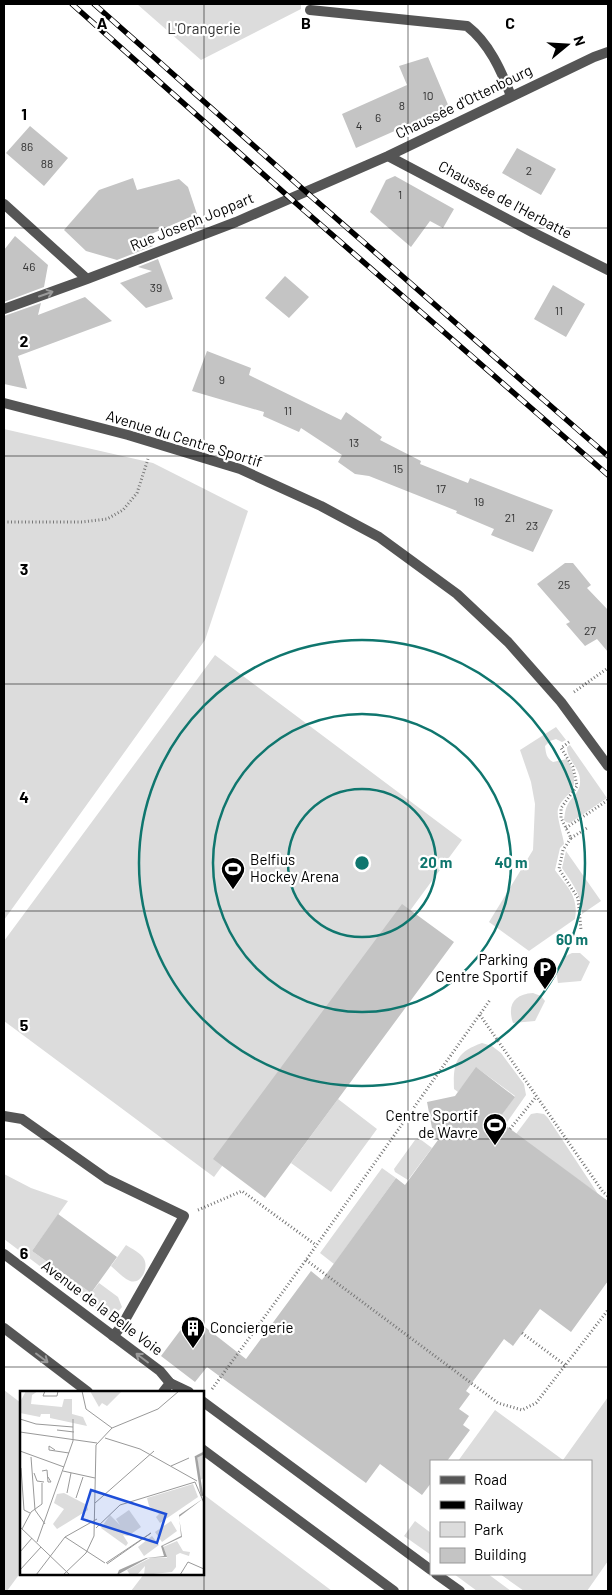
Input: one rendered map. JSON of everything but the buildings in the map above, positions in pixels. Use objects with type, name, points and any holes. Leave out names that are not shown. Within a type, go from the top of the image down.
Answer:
[{"type":"street","points":[[310,10],[467,26],[476,33],[501,70],[511,96]]},
{"type":"street","name":"Chaussée d'Ottenbourg","points":[[388,156],[511,96],[608,52]]},
{"type":"street","name":"Chaussée de l'Herbatte","points":[[388,156],[608,270]]},
{"type":"street","name":"Rue Joseph Joppart","points":[[4,309],[236,222],[388,156]]},
{"type":"street","points":[[4,204],[87,279]]},
{"type":"street","name":"Avenue du Centre Sportif","points":[[4,403],[128,435],[240,469],[321,506],[380,538],[457,594],[508,642],[561,702],[608,766]]},
{"type":"street","points":[[4,1116],[22,1119],[107,1179],[184,1216],[121,1326],[113,1336]]},
{"type":"street","name":"Avenue de la Belle Voie","points":[[4,1254],[160,1371],[170,1383],[187,1391]]},
{"type":"street","points":[[4,1328],[87,1391]]},
{"type":"street","points":[[164,1391],[170,1383]]},
{"type":"street","points":[[204,1402],[430,1569]]},
{"type":"street","points":[[204,1450],[394,1591]]},
{"type":"street","points":[[437,1575],[460,1591]]},
{"type":"path","points":[[4,522],[82,522],[107,519],[123,510],[136,493],[148,456]]},
{"type":"path","points":[[561,702],[608,668]]},
{"type":"path","points":[[571,838],[560,818],[561,808],[577,786],[573,767],[561,748],[582,730]]},
{"type":"path","points":[[566,828],[608,800]]},
{"type":"path","points":[[581,930],[578,898],[559,870],[563,850],[571,838],[587,828]]},
{"type":"path","points":[[204,1400],[306,1260],[490,1000]]},
{"type":"path","points":[[480,1015],[603,1192],[608,1196]]},
{"type":"path","points":[[510,1129],[536,1097]]},
{"type":"path","points":[[184,1216],[242,1190],[316,1245]]},
{"type":"path","points":[[306,1260],[498,1403],[522,1410],[536,1403],[608,1310]]},
{"type":"path","points":[[522,1333],[565,1365]]},
{"type":"green space","name":"L'Orangerie","points":[[137,4],[301,4],[301,9],[201,60]]},
{"type":"green space","points":[[4,429],[153,463],[248,511],[205,640],[4,920]]},
{"type":"green space","name":"Belfius Hockey Arena","points":[[215,655],[462,840],[214,1177],[4,1021],[4,941]]},
{"type":"green space","points":[[556,727],[566,740],[562,742],[556,739],[550,741],[545,746],[547,755],[553,762],[567,759],[572,770],[574,782],[572,790],[562,801],[558,809],[564,844],[560,848],[555,870],[571,892],[576,911],[575,919],[529,951],[489,922],[533,850],[535,804],[531,782],[520,750]]},
{"type":"green space","points":[[570,745],[607,798],[570,823],[564,820],[566,810],[578,790],[580,780],[568,752],[567,747]]},
{"type":"green space","points":[[566,851],[601,901],[582,914],[578,895],[562,868]]},
{"type":"green space","points":[[572,953],[580,953],[590,962],[581,981],[558,983],[557,969],[563,958]]},
{"type":"green space","points":[[533,993],[541,996],[545,1001],[535,1021],[513,1023],[511,1011],[514,1002],[521,996]]},
{"type":"green space","points":[[482,1043],[492,1046],[501,1053],[524,1084],[526,1095],[505,1125],[498,1120],[515,1096],[477,1068],[458,1092],[454,1089],[454,1072],[461,1055],[473,1046]]},
{"type":"green space","points":[[338,1099],[377,1129],[331,1192],[291,1163]]},
{"type":"green space","points":[[531,1114],[544,1114],[548,1118],[598,1194],[516,1134]]},
{"type":"green space","points":[[420,1139],[432,1148],[408,1180],[395,1172],[394,1169],[415,1140]]},
{"type":"green space","points":[[382,1168],[396,1178],[334,1264],[320,1253]]},
{"type":"green space","points":[[4,1174],[31,1188],[68,1201],[32,1251],[91,1293],[99,1283],[118,1297],[122,1307],[111,1320],[4,1239]]},
{"type":"green space","points":[[126,1245],[144,1259],[145,1271],[138,1281],[130,1281],[111,1266]]},
{"type":"green space","points":[[4,1390],[20,1402],[20,1573],[7,1591],[4,1591]]},
{"type":"green space","points":[[608,1397],[608,1561],[587,1591],[524,1591],[501,1575],[592,1575],[592,1460],[563,1460]]},
{"type":"green space","points":[[495,1410],[563,1460],[459,1460]]},
{"type":"green space","points":[[204,1495],[332,1591],[131,1591],[143,1575],[204,1575]]},
{"type":"green space","points":[[415,1521],[430,1532],[430,1554],[404,1536]]},
{"type":"green space","points":[[455,1575],[489,1575],[511,1591],[477,1591]]},
{"type":"railway","points":[[72,4],[290,198],[608,475]]},
{"type":"railway","points":[[94,4],[608,456]]},
{"type":"place","name":"Belfius Hockey Arena","points":[[233,890]]},
{"type":"place","name":"Parking Centre Sportif","points":[[545,990]]},
{"type":"place","name":"Centre Sportif de Wavre","points":[[495,1146]]},
{"type":"place","name":"Conciergerie","points":[[193,1349]]}]
